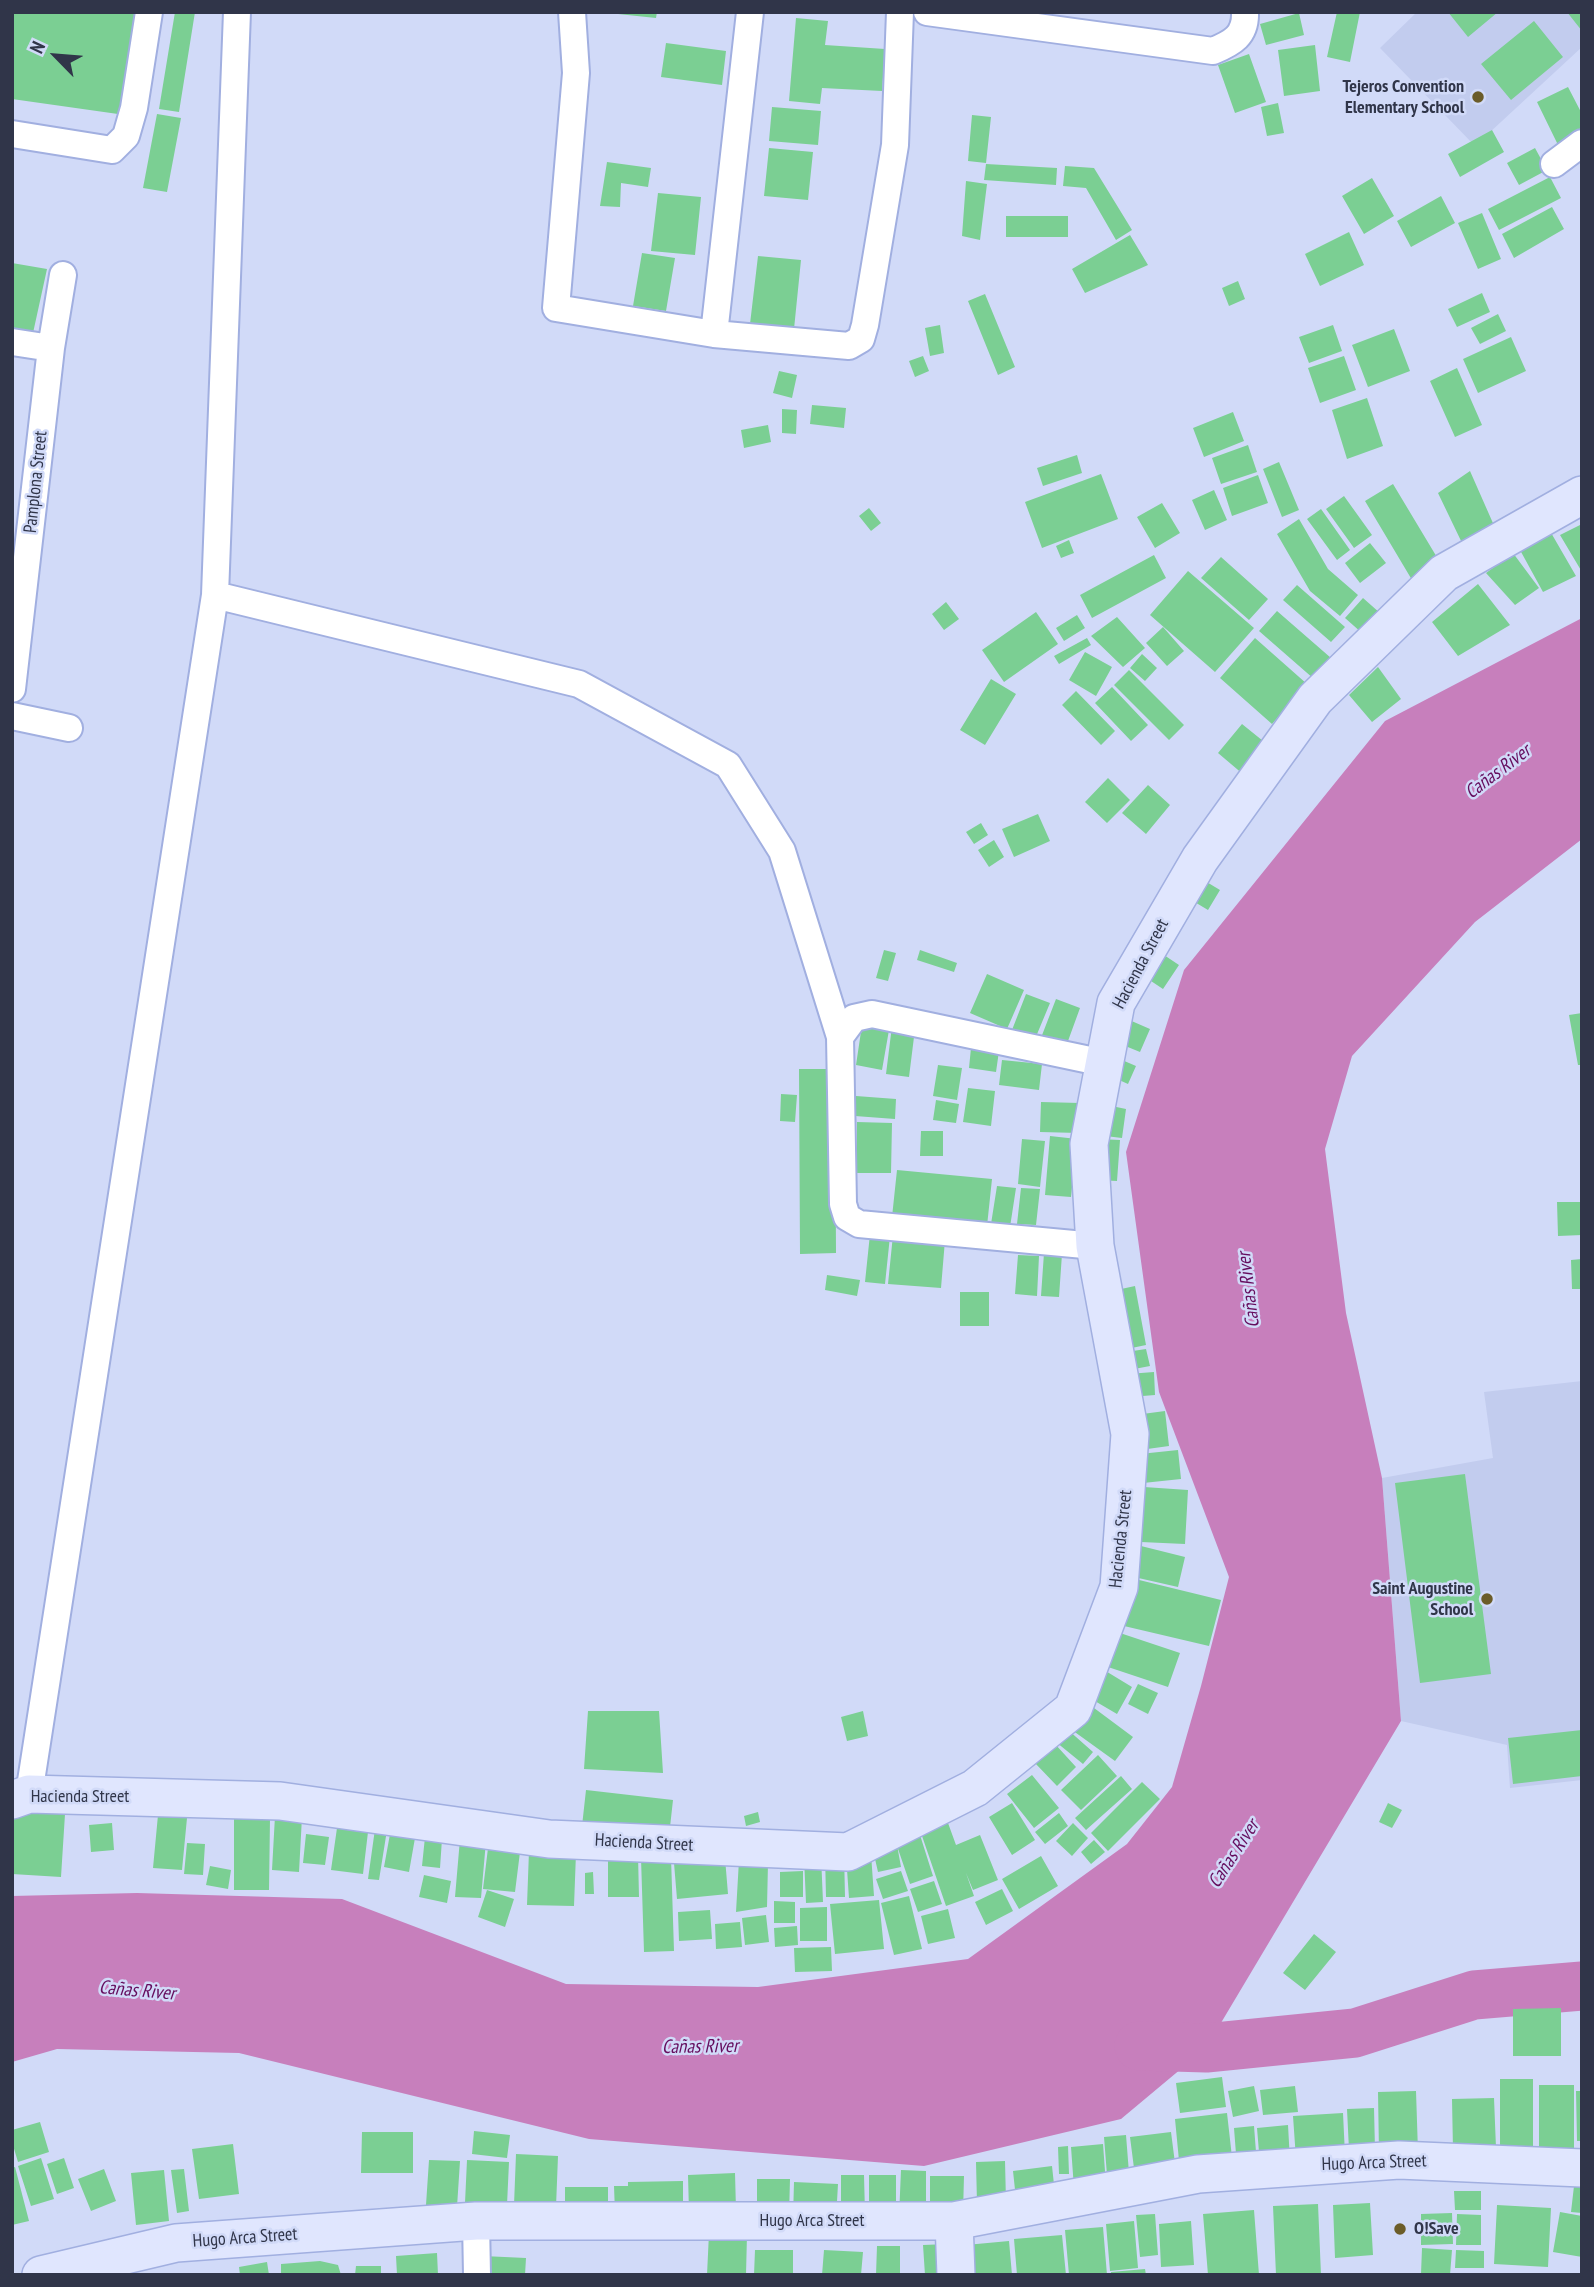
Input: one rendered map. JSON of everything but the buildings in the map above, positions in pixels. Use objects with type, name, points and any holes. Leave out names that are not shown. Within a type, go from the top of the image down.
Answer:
[{"type":"street","points":[[12,134],[112,150],[126,136],[134,108],[149,12]]},
{"type":"street","points":[[21,1797],[215,595],[237,12]]},
{"type":"street","points":[[572,12],[576,72],[556,308],[714,334],[849,346],[861,339],[895,145],[900,12]]},
{"type":"street","points":[[714,334],[750,12]]},
{"type":"street","points":[[927,12],[1213,51],[1235,42],[1245,22],[1245,12]]},
{"type":"street","points":[[1554,164],[1582,143]]},
{"type":"street","name":"Pamplona Street","points":[[12,689],[51,348],[63,275]]},
{"type":"street","points":[[12,342],[51,348]]},
{"type":"street","name":"Hacienda Street","points":[[21,1797],[280,1801],[549,1839],[848,1852],[975,1788],[1073,1709],[1119,1587],[1130,1434],[1095,1246],[1089,1144],[1116,1003],[1200,859],[1315,699],[1444,573],[1582,495]]},
{"type":"street","points":[[215,595],[579,684],[728,765],[782,851],[840,1037],[843,1204],[847,1217],[859,1224],[1095,1246]]},
{"type":"street","points":[[12,716],[69,728]]},
{"type":"street","points":[[840,1037],[854,1018],[873,1014],[1104,1063]]},
{"type":"street","name":"Hugo Arca Street","points":[[41,2275],[176,2243],[476,2221],[954,2221],[1198,2174],[1399,2160],[1582,2168]]},
{"type":"street","points":[[476,2221],[477,2275]]},
{"type":"street","points":[[954,2221],[956,2275]]},
{"type":"shaded area","name":"Tejeros Convention Elementary School","points":[[1417,12],[1582,12],[1582,47],[1475,146],[1380,48]]},
{"type":"shaded area","name":"Saint Augustine School","points":[[1582,1381],[1582,1780],[1510,1788],[1507,1745],[1401,1721],[1382,1478],[1493,1458],[1484,1392]]},
{"type":"water","name":"Cañas River","points":[[1582,618],[1582,839],[1475,922],[1352,1056],[1325,1149],[1346,1313],[1382,1478],[1401,1721],[1206,2048],[1121,2119],[924,2166],[589,2139],[239,2053],[57,2049],[12,2062],[12,1896],[137,1893],[342,1899],[566,1984],[758,1987],[968,1959],[1127,1844],[1172,1787],[1229,1577],[1159,1392],[1126,1152],[1184,970],[1385,721]]},
{"type":"waterway","points":[[1139,2046],[1206,2048],[1355,2033],[1474,1995],[1582,1986]]},
{"type":"place","name":"Tejeros Convention Elementary School","points":[[1478,97]]},
{"type":"place","name":"Saint Augustine School","points":[[1487,1599]]},
{"type":"place","name":"O!Save","points":[[1400,2229]]}]
